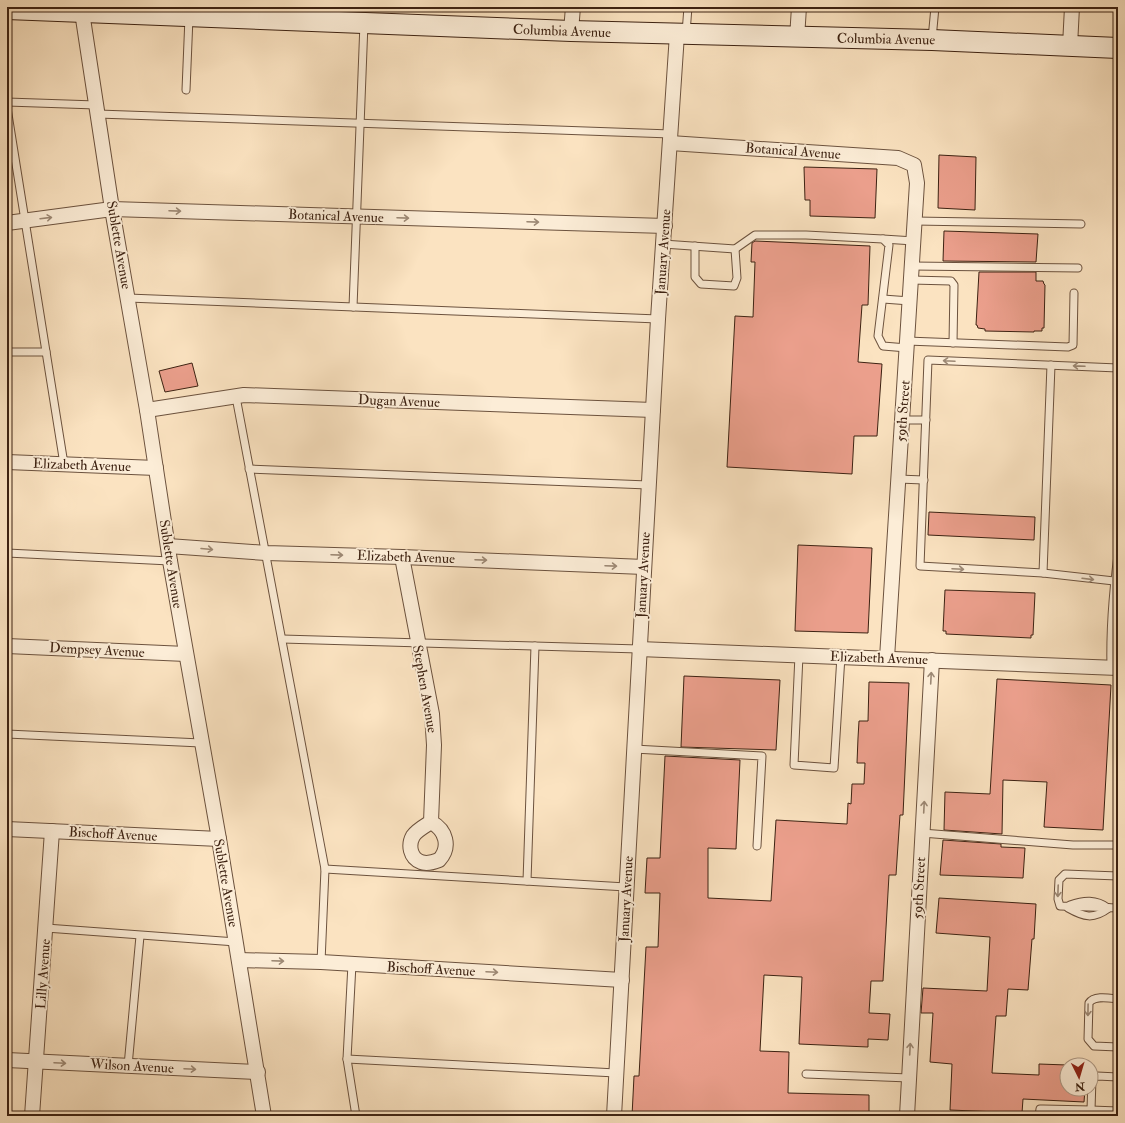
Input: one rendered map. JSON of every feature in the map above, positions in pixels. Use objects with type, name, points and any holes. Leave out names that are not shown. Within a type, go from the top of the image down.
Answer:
[{"type":"street","points":[[571,31],[573,7]]},
{"type":"street","points":[[797,38],[799,7]]},
{"type":"street","points":[[1070,46],[1072,7]]},
{"type":"street","name":"Columbia Avenue","points":[[7,9],[303,14],[364,23],[797,38],[932,40],[1118,48]]},
{"type":"street","name":"Sublette Avenue","points":[[75,10],[97,110],[112,209],[147,410],[170,561],[219,839],[264,1116]]},
{"type":"street","name":"January Avenue","points":[[614,1116],[658,319],[670,139],[681,34]]},
{"type":"street","name":"Botanical Avenue","points":[[670,139],[898,158],[914,165]]},
{"type":"street","name":"59th Street","points":[[887,658],[914,241],[917,183],[914,165]]},
{"type":"street","name":"Botanical Avenue","points":[[7,223],[112,209],[665,226]]},
{"type":"street","name":"Dugan Avenue","points":[[147,410],[244,395],[653,410]]},
{"type":"street","name":"Elizabeth Avenue","points":[[7,462],[156,468]]},
{"type":"street","name":"Elizabeth Avenue","points":[[168,546],[266,553],[644,567]]},
{"type":"street","name":"Stephen Avenue","points":[[402,557],[417,643],[432,714],[434,745],[431,822]]},
{"type":"street","name":"Dempsey Avenue","points":[[7,646],[186,654]]},
{"type":"street","name":"Elizabeth Avenue","points":[[639,649],[1114,667]]},
{"type":"street","name":"59th Street","points":[[906,1116],[932,660]]},
{"type":"street","name":"Bischoff Avenue","points":[[7,829],[219,839]]},
{"type":"street","name":"Lilly Avenue","points":[[32,1116],[37,1062],[52,831]]},
{"type":"street","name":"Bischoff Avenue","points":[[239,960],[321,962],[622,980]]},
{"type":"street","name":"Wilson Avenue","points":[[7,1060],[258,1072]]},
{"type":"lane","points":[[681,34],[688,7]]},
{"type":"lane","points":[[932,40],[935,7]]},
{"type":"lane","points":[[186,90],[191,13]]},
{"type":"lane","points":[[353,307],[364,23]]},
{"type":"lane","points":[[7,102],[97,110],[361,125],[670,139]]},
{"type":"lane","points":[[7,108],[64,464]]},
{"type":"lane","points":[[915,220],[1081,224]]},
{"type":"lane","points":[[664,244],[735,249],[755,235],[806,234],[914,241]]},
{"type":"lane","points":[[883,239],[889,245],[878,336],[883,346],[953,343],[1068,347],[1073,345],[1074,293]]},
{"type":"lane","points":[[695,246],[695,277],[701,284],[734,286],[737,278],[735,249]]},
{"type":"lane","points":[[912,273],[1078,268]]},
{"type":"lane","points":[[912,273],[951,281],[954,286],[953,343]]},
{"type":"lane","points":[[128,298],[658,319]]},
{"type":"lane","points":[[883,299],[910,302]]},
{"type":"lane","points":[[7,352],[46,352]]},
{"type":"lane","points":[[1114,582],[1043,573],[920,566],[928,360],[1118,368]]},
{"type":"lane","points":[[1043,573],[1051,365]]},
{"type":"lane","points":[[236,397],[325,869],[321,962]]},
{"type":"lane","points":[[902,420],[926,420]]},
{"type":"lane","points":[[249,469],[648,484]]},
{"type":"lane","points":[[898,479],[924,480]]},
{"type":"lane","points":[[7,553],[170,561]]},
{"type":"lane","points":[[1114,667],[1110,642],[1114,582],[1118,555]]},
{"type":"lane","points":[[282,639],[639,649]]},
{"type":"lane","points":[[527,881],[535,646]]},
{"type":"lane","points":[[799,655],[794,765],[834,768],[841,656]]},
{"type":"lane","points":[[7,734],[201,743]]},
{"type":"lane","points":[[634,749],[762,756],[757,846]]},
{"type":"lane","points":[[922,833],[1073,845],[1118,845]]},
{"type":"lane","points":[[325,869],[626,887]]},
{"type":"lane","points":[[1109,908],[1098,916],[1080,915],[1066,907],[1060,906],[1058,899],[1059,880],[1065,874],[1118,876]]},
{"type":"lane","points":[[1066,907],[1082,901],[1099,901],[1109,908],[1118,908]]},
{"type":"lane","points":[[46,928],[236,942]]},
{"type":"lane","points":[[128,1066],[140,936]]},
{"type":"lane","points":[[352,964],[347,1059],[356,1116]]},
{"type":"lane","points":[[1118,999],[1094,998],[1091,1000],[1089,1003],[1088,1039],[1094,1046],[1118,1047]]},
{"type":"lane","points":[[347,1059],[616,1073]]},
{"type":"lane","points":[[806,1074],[909,1078]]},
{"type":"lane","points":[[1091,1110],[1092,1078],[1097,1076],[1118,1077]]},
{"type":"lane","points":[[1039,1116],[1040,1109],[1043,1108],[1074,1113],[1091,1110],[1118,1111]]},
{"type":"building","points":[[939,155],[976,157],[975,210],[938,208]]},
{"type":"building","points":[[804,167],[877,169],[875,218],[810,216],[810,200],[805,200]]},
{"type":"building","points":[[944,231],[1038,234],[1036,262],[943,261]]},
{"type":"building","points":[[755,241],[870,246],[868,305],[862,305],[858,362],[882,364],[877,436],[854,436],[852,474],[727,467],[735,316],[753,317],[755,262],[751,262],[752,243]]},
{"type":"building","points":[[979,272],[1036,272],[1036,281],[1043,281],[1045,285],[1044,328],[1042,328],[1042,331],[985,331],[985,329],[978,328],[976,325]]},
{"type":"building","points":[[192,363],[198,386],[165,392],[159,371]]},
{"type":"building","points":[[929,512],[1035,517],[1034,540],[928,535]]},
{"type":"building","points":[[798,545],[872,548],[868,633],[795,631]]},
{"type":"building","points":[[945,590],[1035,593],[1033,635],[1031,635],[1031,638],[946,634],[946,631],[943,631]]},
{"type":"building","points":[[684,676],[780,680],[776,750],[681,747]]},
{"type":"building","points":[[997,679],[1111,685],[1103,830],[1044,827],[1047,782],[1003,780],[1002,834],[944,830],[945,792],[990,794]]},
{"type":"building","points":[[869,682],[909,683],[903,815],[900,815],[896,875],[889,875],[883,981],[871,981],[869,1013],[890,1014],[888,1040],[868,1039],[868,1047],[799,1044],[802,977],[764,975],[760,1051],[789,1052],[788,1093],[869,1095],[869,1115],[632,1116],[634,1076],[639,1076],[646,947],[658,947],[660,893],[645,893],[647,858],[660,858],[665,756],[740,760],[736,849],[708,848],[708,898],[771,901],[776,820],[847,824],[848,803],[851,804],[852,784],[864,784],[865,763],[857,763],[858,738],[859,721],[868,721]]},
{"type":"building","points":[[943,840],[1001,844],[1001,847],[1025,848],[1023,878],[940,875]]},
{"type":"building","points":[[939,898],[1036,904],[1034,939],[1032,939],[1028,990],[1008,989],[1006,1016],[996,1016],[992,1073],[1039,1075],[1039,1064],[1059,1065],[1059,1097],[1084,1097],[1084,1102],[1023,1099],[1022,1113],[950,1110],[952,1064],[930,1062],[933,1013],[921,1013],[923,988],[987,991],[990,937],[936,933]]}]
